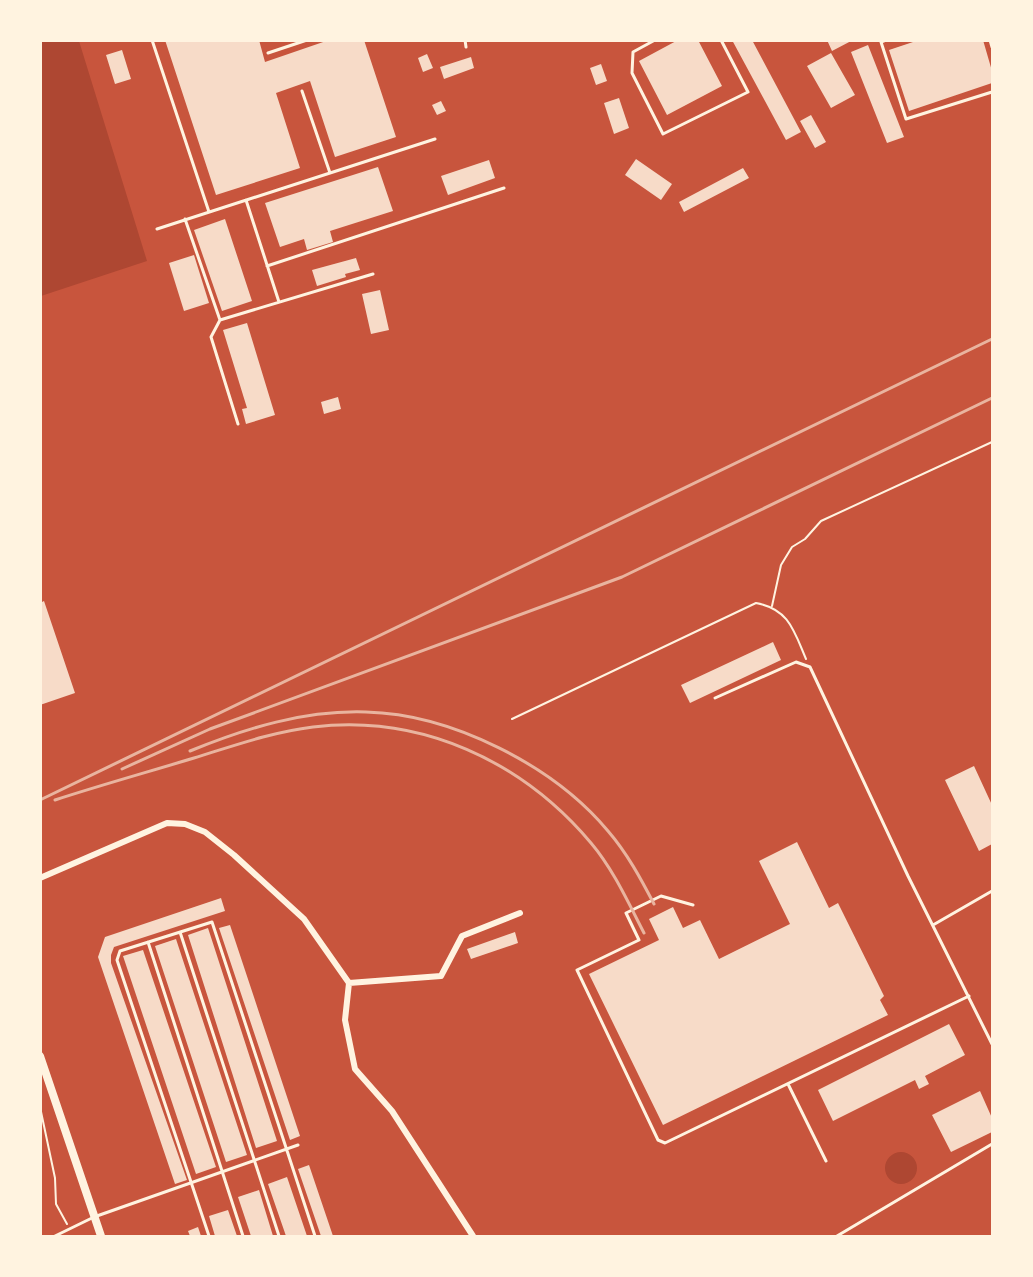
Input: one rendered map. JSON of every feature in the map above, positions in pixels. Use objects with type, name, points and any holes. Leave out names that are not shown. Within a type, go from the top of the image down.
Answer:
[{"type":"street","points":[[40,878],[167,824],[185,824],[205,832],[234,855],[304,919],[349,983],[345,1020],[355,1069],[392,1110],[473,1236]]},
{"type":"street","points":[[349,983],[441,976],[462,936],[520,913]]},
{"type":"street","points":[[40,1056],[101,1236]]},
{"type":"lane","points":[[152,40],[209,212]]},
{"type":"lane","points":[[268,54],[308,40]]},
{"type":"lane","points":[[465,40],[466,47]]},
{"type":"lane","points":[[655,40],[633,52],[633,73],[663,134],[748,92],[721,40]]},
{"type":"lane","points":[[885,40],[881,42],[906,119],[993,92]]},
{"type":"lane","points":[[990,40],[993,47]]},
{"type":"lane","points":[[302,91],[330,173]]},
{"type":"lane","points":[[157,229],[435,139]]},
{"type":"lane","points":[[267,266],[504,188]]},
{"type":"lane","points":[[246,200],[279,302]]},
{"type":"lane","points":[[185,219],[220,320]]},
{"type":"lane","points":[[238,424],[211,337],[220,320],[373,274]]},
{"type":"lane","points":[[715,698],[796,662],[810,667],[933,925],[993,1044]]},
{"type":"lane","points":[[933,925],[993,891]]},
{"type":"lane","points":[[693,905],[661,896],[626,913],[639,940],[577,970],[658,1140],[665,1143],[969,996]]},
{"type":"lane","points":[[209,1236],[117,960],[120,951],[212,922],[315,1236]]},
{"type":"lane","points":[[180,932],[279,1236]]},
{"type":"lane","points":[[148,942],[243,1236]]},
{"type":"lane","points":[[788,1084],[826,1161]]},
{"type":"lane","points":[[837,1236],[993,1144]]},
{"type":"lane","points":[[55,1236],[94,1217],[298,1145]]},
{"type":"path","points":[[772,606],[781,565],[792,547],[805,539],[821,521],[993,442]]},
{"type":"path","points":[[512,718],[756,603],[772,606],[790,622],[810,667]]},
{"type":"path","points":[[40,1107],[55,1178],[56,1204],[70,1229]]},
{"type":"shaded area","points":[[40,41],[79,41],[147,261],[41,296]]},
{"type":"shaded area","points":[[901,1152],[912,1157],[917,1168],[912,1179],[901,1184],[890,1179],[885,1168],[890,1157]]},
{"type":"building","points":[[165,40],[259,40],[265,62],[329,40],[364,40],[396,137],[335,157],[310,81],[276,93],[300,168],[216,195]]},
{"type":"building","points":[[678,40],[698,40],[722,86],[667,115],[639,61]]},
{"type":"building","points":[[732,40],[752,40],[801,132],[786,140]]},
{"type":"building","points":[[827,40],[853,40],[832,51]]},
{"type":"building","points":[[919,40],[983,40],[992,71],[992,83],[909,111],[889,50]]},
{"type":"building","points":[[868,45],[904,137],[887,143],[851,52]]},
{"type":"building","points":[[122,50],[131,79],[115,84],[106,55]]},
{"type":"building","points":[[831,53],[855,95],[831,108],[807,66]]},
{"type":"building","points":[[427,54],[433,68],[423,72],[418,58]]},
{"type":"building","points":[[471,57],[474,68],[444,79],[440,67]]},
{"type":"building","points":[[601,64],[607,81],[596,85],[590,68]]},
{"type":"building","points":[[619,98],[629,128],[614,134],[604,103]]},
{"type":"building","points":[[441,101],[446,111],[437,115],[432,105]]},
{"type":"building","points":[[811,115],[826,142],[815,148],[800,121]]},
{"type":"building","points":[[636,159],[672,184],[661,200],[625,175]]},
{"type":"building","points":[[489,160],[495,178],[448,195],[441,176]]},
{"type":"building","points":[[378,167],[393,211],[330,231],[333,242],[307,250],[304,239],[280,247],[265,203]]},
{"type":"building","points":[[743,168],[749,178],[684,212],[679,202]]},
{"type":"building","points":[[225,219],[252,301],[222,311],[194,230]]},
{"type":"building","points":[[194,255],[209,303],[184,311],[169,263]]},
{"type":"building","points":[[356,258],[360,270],[317,286],[312,270]]},
{"type":"building","points":[[380,290],[389,330],[371,334],[362,294]]},
{"type":"building","points":[[247,323],[275,415],[246,424],[242,409],[247,408],[223,330]]},
{"type":"building","points":[[338,397],[341,409],[324,414],[321,402]]},
{"type":"building","points":[[44,601],[75,693],[40,705],[40,603]]},
{"type":"building","points":[[773,642],[781,660],[690,703],[681,685]]},
{"type":"building","points":[[974,766],[992,805],[992,844],[979,851],[945,780]]},
{"type":"building","points":[[797,842],[829,908],[838,903],[884,996],[880,1000],[888,1015],[663,1125],[589,974],[659,940],[649,919],[673,907],[683,928],[700,920],[719,959],[790,924],[759,861]]},
{"type":"building","points":[[221,898],[225,911],[114,947],[111,955],[111,963],[187,1180],[175,1184],[98,957],[105,937]]},
{"type":"building","points":[[230,925],[300,1136],[290,1140],[219,928]]},
{"type":"building","points":[[208,928],[277,1141],[256,1148],[188,935]]},
{"type":"building","points":[[515,932],[518,943],[471,959],[467,949]]},
{"type":"building","points":[[176,939],[247,1155],[226,1162],[155,946]]},
{"type":"building","points":[[143,950],[216,1167],[196,1174],[123,956]]},
{"type":"building","points":[[949,1024],[965,1055],[925,1076],[929,1084],[919,1089],[915,1080],[833,1121],[818,1090]]},
{"type":"building","points":[[980,1091],[992,1118],[992,1132],[951,1152],[932,1115]]},
{"type":"building","points":[[309,1165],[333,1236],[321,1236],[298,1169]]},
{"type":"building","points":[[287,1177],[307,1236],[286,1236],[268,1184]]},
{"type":"building","points":[[259,1190],[273,1236],[251,1236],[238,1197]]},
{"type":"building","points":[[228,1210],[237,1236],[215,1236],[209,1216]]},
{"type":"building","points":[[198,1227],[201,1236],[190,1236],[188,1231]]},
{"type":"railway","points":[[40,800],[992,339]]},
{"type":"railway","points":[[122,769],[210,729],[622,577],[992,398]]},
{"type":"railway","points":[[190,751],[276,722],[343,712],[399,715],[432,722],[466,733],[530,765],[560,785],[586,807],[615,839],[654,904]]},
{"type":"railway","points":[[55,800],[253,740],[298,729],[353,725],[392,728],[430,736],[467,749],[501,767],[534,788],[564,814],[591,843],[606,864],[644,933]]}]
